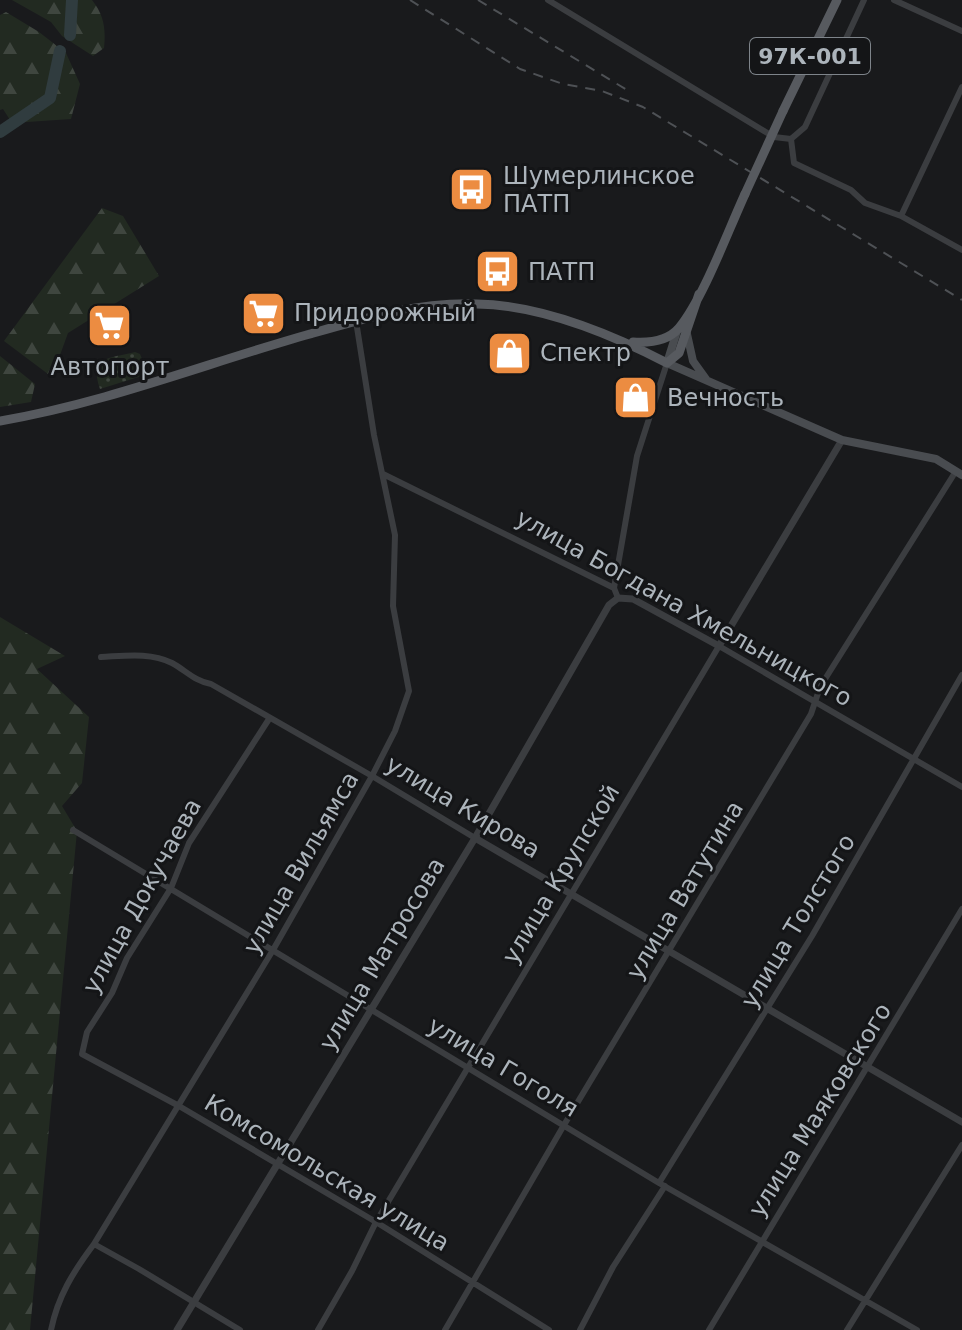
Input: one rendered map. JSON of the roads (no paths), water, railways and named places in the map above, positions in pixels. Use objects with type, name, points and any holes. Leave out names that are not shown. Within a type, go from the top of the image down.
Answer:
[{"type":"main road","name":"97К-001","points":[[667,363],[679,353],[683,330],[699,294],[837,0]]},
{"type":"main road","points":[[0,421],[96,399],[356,321],[413,308],[479,304],[583,325],[842,440],[936,459],[959,473]]},
{"type":"main road","points":[[621,340],[652,342],[683,330],[693,361],[713,384]]},
{"type":"street","points":[[548,0],[774,137],[791,139],[805,127],[864,0]]},
{"type":"street","points":[[894,0],[962,31]]},
{"type":"street","points":[[901,216],[962,87]]},
{"type":"street","points":[[791,139],[794,163],[851,190],[865,203],[901,216],[962,250]]},
{"type":"street","name":"улица Вильямса","points":[[51,1330],[69,1278],[94,1244],[273,950],[372,776],[395,731],[409,691],[393,606],[395,535],[356,321]]},
{"type":"street","points":[[614,588],[637,456],[667,363]]},
{"type":"street","name":"улица Крупской","points":[[318,1330],[376,1222],[842,440]]},
{"type":"street","name":"улица Ватутина","points":[[445,1330],[564,1125],[811,714],[820,687],[959,473]]},
{"type":"street","name":"улица Богдана Хмельницкого","points":[[383,474],[614,588],[618,598],[633,599],[719,646],[962,787]]},
{"type":"street","name":"улица Матросова","points":[[177,1330],[475,838],[609,605],[618,598]]},
{"type":"street","name":"улица Кирова","points":[[101,657],[139,655],[168,661],[201,683],[211,684],[962,1122]]},
{"type":"street","name":"улица Толстого","points":[[580,1330],[613,1267],[915,760],[962,675]]},
{"type":"street","name":"улица Докучаева","points":[[82,1054],[87,1032],[112,993],[127,958],[171,888],[189,843],[269,719]]},
{"type":"street","name":"улица Гоголя","points":[[73,830],[662,1184],[917,1330]]},
{"type":"street","name":"улица Маяковского","points":[[709,1330],[962,909]]},
{"type":"street","name":"Комсомольская улица","points":[[82,1054],[179,1106],[376,1222],[549,1330]]},
{"type":"street","points":[[847,1330],[962,1145]]},
{"type":"street","points":[[94,1244],[240,1330]]},
{"type":"waterway","points":[[70,35],[72,0]]},
{"type":"waterway","points":[[0,132],[50,98],[60,51]]},
{"type":"railway","points":[[410,0],[520,69],[563,84],[602,91],[643,107],[962,300]]},
{"type":"railway","points":[[478,0],[632,93]]},
{"type":"place","name":"Шумерлинское ПАТП","points":[[472,190]]},
{"type":"place","name":"ПАТП","points":[[497,272]]},
{"type":"place","name":"Придорожный","points":[[263,313]]},
{"type":"place","name":"Автопорт","points":[[110,325]]},
{"type":"place","name":"Спектр","points":[[509,353]]},
{"type":"place","name":"Вечность","points":[[636,398]]}]
